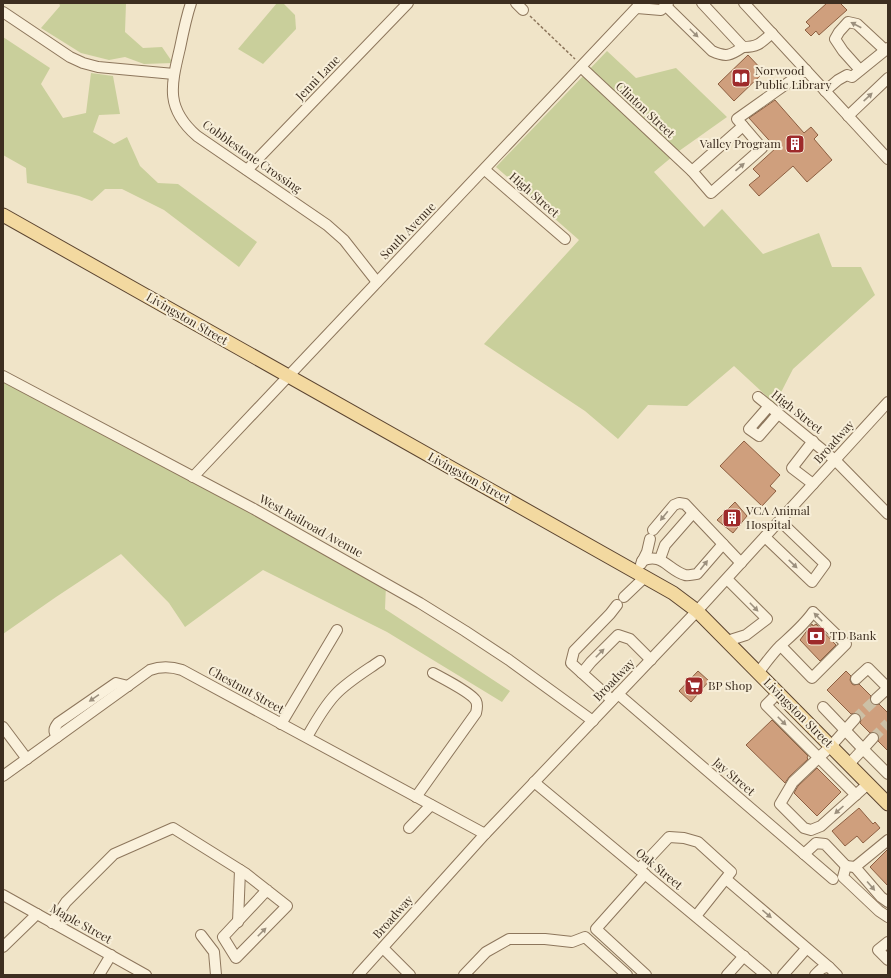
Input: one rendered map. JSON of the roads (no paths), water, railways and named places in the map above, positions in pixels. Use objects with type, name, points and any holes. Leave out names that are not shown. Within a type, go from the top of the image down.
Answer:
[{"type":"main road","name":"Livingston Street","points":[[3,215],[288,376],[642,566],[673,593],[697,611],[868,784],[887,800]]},
{"type":"street","name":"Cobblestone Crossing","points":[[191,3],[172,86],[175,106],[180,118],[197,136],[327,225],[344,240],[377,282]]},
{"type":"street","name":"Jenni Lane","points":[[247,170],[408,3]]},
{"type":"street","points":[[702,3],[743,46],[752,47],[760,45],[772,33]]},
{"type":"street","points":[[639,6],[661,10],[667,4],[712,51],[721,56],[730,55],[743,46]]},
{"type":"street","points":[[749,5],[772,33],[888,159]]},
{"type":"street","name":"South Avenue","points":[[193,477],[485,170],[578,63],[639,6]]},
{"type":"street","points":[[3,12],[70,57],[83,63],[98,67],[174,74]]},
{"type":"street","points":[[825,91],[846,75],[852,77],[886,49],[857,24],[848,22],[838,32],[835,39],[843,51],[860,70]]},
{"type":"street","name":"Clinton Street","points":[[578,63],[692,171],[710,193],[762,148],[740,122]]},
{"type":"street","points":[[692,171],[740,122],[806,70]]},
{"type":"street","points":[[848,116],[888,78]]},
{"type":"street","name":"High Street","points":[[485,170],[565,239]]},
{"type":"street","name":"West Railroad Avenue","points":[[3,376],[315,543],[426,607],[509,660],[593,721]]},
{"type":"street","name":"High Street","points":[[758,398],[835,460],[888,514]]},
{"type":"street","name":"Broadway","points":[[358,975],[485,834],[741,564],[888,402]]},
{"type":"street","points":[[769,406],[749,429],[759,436],[778,414]]},
{"type":"street","points":[[813,441],[792,468],[813,484]]},
{"type":"street","points":[[642,566],[651,535],[674,505],[679,503],[685,504],[741,564]]},
{"type":"street","points":[[662,555],[665,545],[693,513]]},
{"type":"street","points":[[765,537],[812,582],[825,564],[780,521]]},
{"type":"street","points":[[662,555],[673,569],[686,576],[698,574],[723,544]]},
{"type":"street","points":[[642,566],[649,558],[662,555]]},
{"type":"street","name":"Jay Street","points":[[642,566],[623,598],[610,614],[574,651],[571,663],[615,697],[833,879]]},
{"type":"street","points":[[726,641],[746,635],[767,619],[727,579]]},
{"type":"street","points":[[758,673],[781,646],[801,627],[813,612],[846,644],[812,678],[781,646]]},
{"type":"street","points":[[281,724],[337,630]]},
{"type":"street","points":[[582,673],[618,635],[630,639],[651,660]]},
{"type":"street","points":[[307,737],[326,706],[335,695],[347,684],[380,661]]},
{"type":"street","name":"Chestnut Street","points":[[3,776],[150,670],[157,667],[166,666],[182,670],[485,834]]},
{"type":"street","points":[[856,679],[868,668],[888,688],[876,699]]},
{"type":"street","points":[[416,797],[476,713],[478,707],[476,700],[470,695],[433,673]]},
{"type":"street","points":[[778,693],[766,705],[856,795]]},
{"type":"street","points":[[823,707],[888,774]]},
{"type":"street","points":[[856,720],[793,782],[780,804],[804,828],[811,830],[821,826],[868,784]]},
{"type":"street","points":[[3,727],[27,759]]},
{"type":"street","points":[[849,764],[873,738]]},
{"type":"street","name":"Oak Street","points":[[534,782],[744,956],[760,973]]},
{"type":"street","points":[[409,828],[431,805]]},
{"type":"street","points":[[52,923],[66,902],[114,854],[172,828],[240,870],[267,890],[288,906],[236,958],[223,937],[267,890]]},
{"type":"street","points":[[646,975],[596,930],[669,837],[684,838],[698,842],[731,872],[696,916]]},
{"type":"street","points":[[888,840],[850,867],[844,877],[879,911],[888,917]]},
{"type":"street","points":[[804,854],[816,843],[825,844],[888,902]]},
{"type":"street","points":[[238,922],[240,870]]},
{"type":"street","points":[[726,879],[803,944],[806,949],[837,975]]},
{"type":"street","name":"Maple Street","points":[[3,895],[146,975]]},
{"type":"street","points":[[3,947],[37,914]]},
{"type":"street","points":[[201,935],[214,952],[216,975]]},
{"type":"street","points":[[464,975],[486,952],[509,939],[572,942],[585,937],[627,975]]},
{"type":"street","points":[[888,942],[878,950],[888,960]]},
{"type":"street","points":[[383,948],[410,975]]},
{"type":"street","points":[[783,975],[806,949]]},
{"type":"street","points":[[99,975],[111,955]]},
{"type":"street","points":[[728,975],[744,956]]},
{"type":"street","points":[[815,975],[823,968],[829,967]]},
{"type":"tunnel","points":[[855,719],[876,699]]},
{"type":"tunnel","points":[[873,738],[888,723]]},
{"type":"place","name":"Norwood Public Library","points":[[741,78]]},
{"type":"place","name":"Valley Program","points":[[795,144]]},
{"type":"place","name":"VCA Animal Hospital","points":[[732,518]]},
{"type":"place","name":"TD Bank","points":[[816,636]]},
{"type":"place","name":"BP Shop","points":[[694,686]]}]
